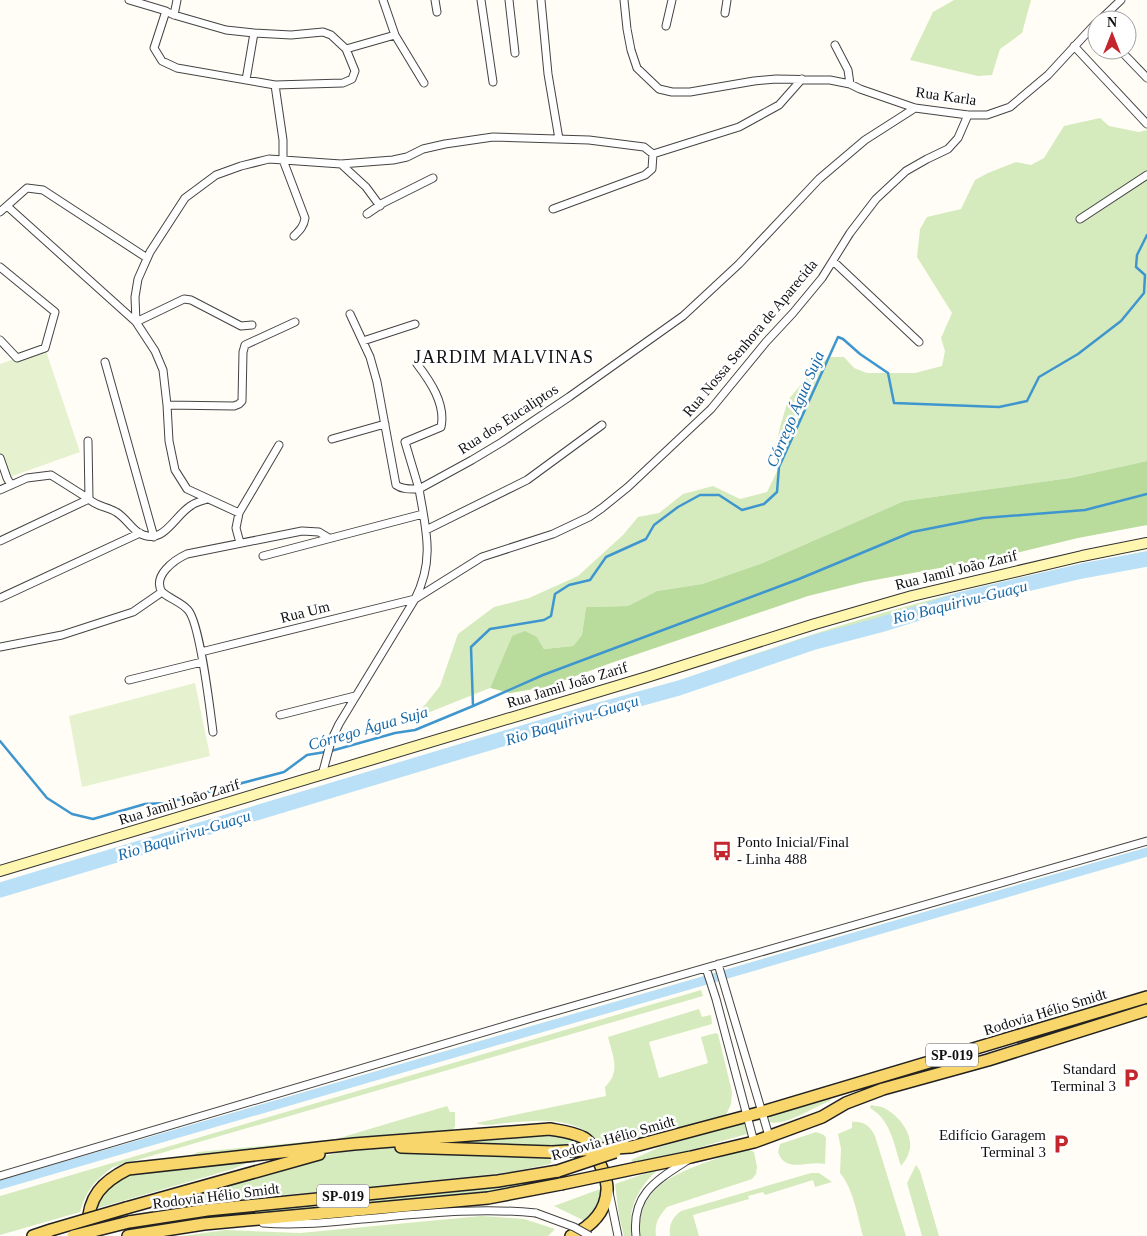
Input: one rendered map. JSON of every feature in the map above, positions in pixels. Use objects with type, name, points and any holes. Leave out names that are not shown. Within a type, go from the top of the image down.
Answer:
[{"type":"main road","name":"Rua Jamil João Zarif","points":[[0,871],[912,596],[1073,558],[1147,543]]},
{"type":"main road","name":"Rodovia Hélio Smidt","points":[[73,1236],[129,1222],[207,1210],[498,1181],[558,1170],[631,1147],[762,1112],[1147,997]]},
{"type":"main road","name":"Rodovia Hélio Smidt","points":[[130,1236],[169,1228],[488,1198],[691,1157],[754,1142],[822,1117],[846,1103],[883,1089],[988,1060],[1147,1010]]},
{"type":"main road","points":[[88,1235],[89,1211],[93,1199],[107,1181],[128,1169],[354,1144],[550,1130],[568,1132],[585,1139],[592,1145],[608,1189],[597,1217],[585,1229],[571,1236]]},
{"type":"main road","points":[[33,1236],[354,1144],[552,1152],[631,1147]]},
{"type":"street","points":[[129,0],[166,11],[174,15],[226,30],[291,35],[323,32],[331,35],[346,48],[355,71],[352,79],[343,83],[275,84],[176,68],[162,61],[154,48],[166,11]]},
{"type":"street","points":[[174,15],[176,0]]},
{"type":"street","points":[[383,0],[394,35],[424,83]]},
{"type":"street","points":[[436,0],[437,12]]},
{"type":"street","points":[[481,0],[493,82]]},
{"type":"street","points":[[508,0],[515,53]]},
{"type":"street","points":[[541,0],[548,74],[559,139]]},
{"type":"street","name":"Rua Karla","points":[[624,0],[631,50],[637,68],[659,89],[672,92],[690,92],[754,81],[802,78],[850,84],[860,90],[915,108],[968,115],[987,115],[1010,107],[1048,75],[1087,33]]},
{"type":"street","points":[[666,26],[672,0]]},
{"type":"street","points":[[725,13],[728,0]]},
{"type":"street","name":"Rua Karla","points":[[1111,10],[1121,0]]},
{"type":"street","points":[[246,80],[254,33]]},
{"type":"street","points":[[346,48],[394,35]]},
{"type":"street","points":[[835,45],[848,70],[850,84]]},
{"type":"street","points":[[1074,46],[1147,124]]},
{"type":"street","points":[[1130,60],[1147,78]]},
{"type":"street","points":[[653,154],[739,127],[779,105],[802,78]]},
{"type":"street","points":[[275,84],[283,140],[283,160],[305,218],[301,229],[294,236]]},
{"type":"street","name":"Rua dos Eucaliptos","points":[[418,489],[502,442],[683,316],[739,264],[819,179],[865,140],[915,108]]},
{"type":"street","name":"Rua Nossa Senhora de Aparecida","points":[[415,599],[482,557],[553,534],[589,517],[628,487],[711,409],[766,342],[817,285],[850,234],[876,199],[906,171],[927,158],[948,149],[958,138],[968,115]]},
{"type":"street","points":[[136,322],[135,297],[138,279],[147,258],[186,198],[198,187],[216,176],[241,166],[269,159],[341,164],[393,160],[407,157],[423,149],[493,137],[589,140],[644,147],[653,154]]},
{"type":"street","points":[[553,209],[645,175],[652,169],[653,154]]},
{"type":"street","points":[[341,164],[366,187],[380,206]]},
{"type":"street","points":[[1080,219],[1147,174]]},
{"type":"street","points":[[367,214],[433,178]]},
{"type":"street","points":[[0,212],[28,188],[43,190],[147,258]]},
{"type":"street","points":[[8,206],[136,322],[155,351],[163,370],[168,405],[168,440],[175,470],[186,489],[239,513]]},
{"type":"street","points":[[833,261],[919,342]]},
{"type":"street","points":[[0,267],[55,312],[45,348],[17,358],[0,340]]},
{"type":"street","points":[[136,322],[184,299],[191,300],[241,326],[252,325]]},
{"type":"street","points":[[350,314],[363,341],[377,382],[396,485],[400,488],[418,489]]},
{"type":"street","points":[[168,405],[234,406],[239,404],[242,401],[243,352],[245,345],[295,322]]},
{"type":"street","points":[[363,341],[416,324]]},
{"type":"street","points":[[105,362],[154,537]]},
{"type":"street","points":[[322,775],[331,741],[339,724],[415,599],[423,582],[427,564],[428,541],[418,489],[405,442],[441,427],[442,411],[431,382],[417,364]]},
{"type":"street","points":[[332,439],[386,424]]},
{"type":"street","points":[[426,530],[527,480],[602,425]]},
{"type":"street","points":[[88,441],[88,499]]},
{"type":"street","points":[[240,544],[236,528],[239,513],[279,445]]},
{"type":"street","points":[[0,458],[7,478],[12,484]]},
{"type":"street","points":[[0,490],[27,478],[50,475],[95,505],[117,512],[132,528],[140,533],[154,537],[166,531],[192,505],[207,499]]},
{"type":"street","points":[[0,541],[88,499]]},
{"type":"street","points":[[263,556],[423,514]]},
{"type":"street","points":[[213,732],[201,652],[191,614],[187,608],[162,592],[160,589],[161,578],[172,561],[187,554],[302,531],[319,532],[329,538]]},
{"type":"street","points":[[0,598],[140,533]]},
{"type":"street","points":[[0,647],[62,635],[133,612],[162,592]]},
{"type":"street","name":"Rua Um","points":[[201,652],[415,599]]},
{"type":"street","points":[[129,680],[202,662]]},
{"type":"street","points":[[280,715],[355,696]]},
{"type":"street","points":[[0,1176],[706,968],[719,968],[1147,841]]},
{"type":"street","points":[[706,968],[754,1142]]},
{"type":"street","points":[[719,968],[769,1136]]},
{"type":"street","points":[[636,1236],[634,1226],[636,1213],[646,1191],[664,1175],[691,1157]]},
{"type":"street","points":[[608,1189],[618,1236]]},
{"type":"street","points":[[235,1221],[307,1224],[468,1210],[504,1210],[536,1213],[574,1227],[590,1236]]},
{"type":"green space","points":[[954,0],[1031,0],[1022,33],[1000,49],[992,75],[978,76],[910,60],[933,12]]},
{"type":"green space","points":[[1100,118],[1109,126],[1139,132],[1147,130],[1147,461],[1070,478],[904,501],[760,564],[702,584],[657,591],[628,606],[586,607],[582,635],[573,646],[544,649],[537,637],[512,636],[490,688],[405,722],[425,705],[440,686],[458,634],[494,607],[529,598],[578,576],[623,535],[638,517],[659,513],[683,494],[713,486],[740,499],[767,492],[782,461],[777,441],[788,400],[818,364],[830,357],[844,357],[854,368],[867,373],[915,373],[942,366],[945,351],[941,338],[952,313],[917,257],[920,229],[927,217],[961,209],[975,180],[988,173],[1016,162],[1031,165],[1044,158],[1064,126]]},
{"type":"green space","points":[[45,348],[80,452],[7,478],[0,458],[0,364]]},
{"type":"green space","points":[[1147,461],[1147,525],[1078,538],[999,557],[864,582],[808,596],[546,687],[510,693],[490,688],[512,636],[525,631],[537,637],[544,649],[573,646],[582,635],[586,607],[628,606],[657,591],[702,584],[760,564],[904,501],[1070,478]]},
{"type":"green space","points":[[1147,551],[1147,556],[1087,566],[964,596],[869,623],[857,624],[817,636],[805,642],[798,642],[784,647],[745,664],[710,675],[706,672],[816,633],[910,605],[1004,581]]},
{"type":"green space","points":[[195,683],[210,756],[82,787],[69,716]]},
{"type":"green space","points":[[701,990],[703,996],[113,1167],[92,1186],[85,1197],[80,1212],[0,1235],[0,1196]]},
{"type":"green space","points":[[699,1009],[702,1017],[711,1015],[712,1024],[649,1042],[659,1078],[708,1063],[701,1037],[718,1034],[732,1092],[731,1104],[726,1115],[630,1143],[599,1146],[590,1135],[580,1128],[560,1122],[538,1121],[487,1125],[476,1123],[606,1096],[605,1087],[613,1075],[614,1069],[608,1037]]},
{"type":"green space","points":[[827,1097],[831,1099],[830,1101],[791,1119],[776,1123],[769,1122],[770,1116],[773,1114]]},
{"type":"green space","points":[[871,1105],[888,1110],[899,1120],[907,1132],[910,1145],[908,1156],[901,1166],[891,1134],[883,1119],[870,1108]]},
{"type":"green space","points":[[447,1106],[450,1112],[455,1112],[455,1126],[452,1132],[191,1156],[198,1152],[336,1139]]},
{"type":"green space","points":[[741,1122],[747,1124],[747,1134],[665,1157],[632,1162],[631,1160],[660,1147]]},
{"type":"green space","points":[[852,1122],[860,1122],[866,1125],[875,1136],[906,1236],[863,1236],[852,1195],[840,1173],[841,1149],[838,1134],[852,1128]]},
{"type":"green space","points":[[816,1132],[824,1135],[826,1138],[825,1164],[798,1165],[786,1163],[781,1159],[778,1152],[780,1144]]},
{"type":"green space","points":[[551,1133],[574,1140],[585,1147],[551,1148],[430,1144]]},
{"type":"green space","points":[[376,1147],[549,1158],[553,1161],[550,1164],[511,1172],[142,1209],[316,1158]]},
{"type":"green space","points":[[747,1149],[754,1152],[757,1167],[756,1174],[752,1179],[667,1207],[658,1220],[656,1236],[640,1236],[640,1220],[644,1206],[660,1186],[683,1172]]},
{"type":"green space","points":[[251,1161],[233,1169],[98,1208],[96,1204],[101,1192],[125,1174]]},
{"type":"green space","points":[[916,1165],[920,1171],[939,1236],[922,1236],[907,1183]]},
{"type":"green space","points":[[658,1169],[645,1184],[636,1199],[631,1216],[632,1236],[624,1236],[619,1216],[615,1184]]},
{"type":"green space","points":[[811,1173],[819,1173],[832,1182],[815,1187],[813,1180],[765,1195],[763,1192],[748,1196],[749,1199],[693,1215],[699,1236],[670,1236],[672,1222],[681,1211]]},
{"type":"green space","points":[[560,1178],[561,1181],[501,1192],[131,1231],[131,1228],[153,1223],[219,1214],[465,1190]]},
{"type":"green space","points":[[603,1188],[603,1200],[587,1222],[554,1206]]},
{"type":"green space","points":[[482,1216],[524,1219],[555,1229],[548,1236],[182,1236],[226,1230],[300,1233]]},
{"type":"waterway","name":"Córrego Água Suja","points":[[331,751],[395,733],[415,730],[473,706],[471,647],[490,629],[544,620],[551,616],[555,594],[569,585],[590,580],[606,557],[646,539],[654,525],[678,507],[700,495],[719,495],[742,510],[764,504],[777,492],[779,467],[838,337],[888,373],[894,403],[999,407],[1027,401],[1039,377],[1078,354],[1121,321],[1144,293],[1145,275],[1136,267],[1137,255],[1147,235]]},
{"type":"waterway","points":[[473,706],[543,675],[799,579],[912,532],[983,518],[1085,510],[1147,494]]},
{"type":"waterway","name":"Rio Baquirivu-Guaçu","points":[[0,890],[592,712],[679,688],[815,642],[880,625],[963,599],[1082,571],[1147,559]]},
{"type":"waterway","name":"Córrego Água Suja","points":[[0,741],[47,798],[72,814],[93,819],[145,804],[166,803],[284,772],[307,755],[325,752]]},
{"type":"waterway","points":[[0,1185],[1147,852]]},
{"type":"place","name":"Ponto Inicial/Final - Linha 488","points":[[722,851]]},
{"type":"place","name":"Standard Terminal 3","points":[[1131,1078]]},
{"type":"place","name":"Edifício Garagem Terminal 3","points":[[1061,1144]]},
{"type":"district","name":"JARDIM MALVINAS","points":[[504,357]]}]
